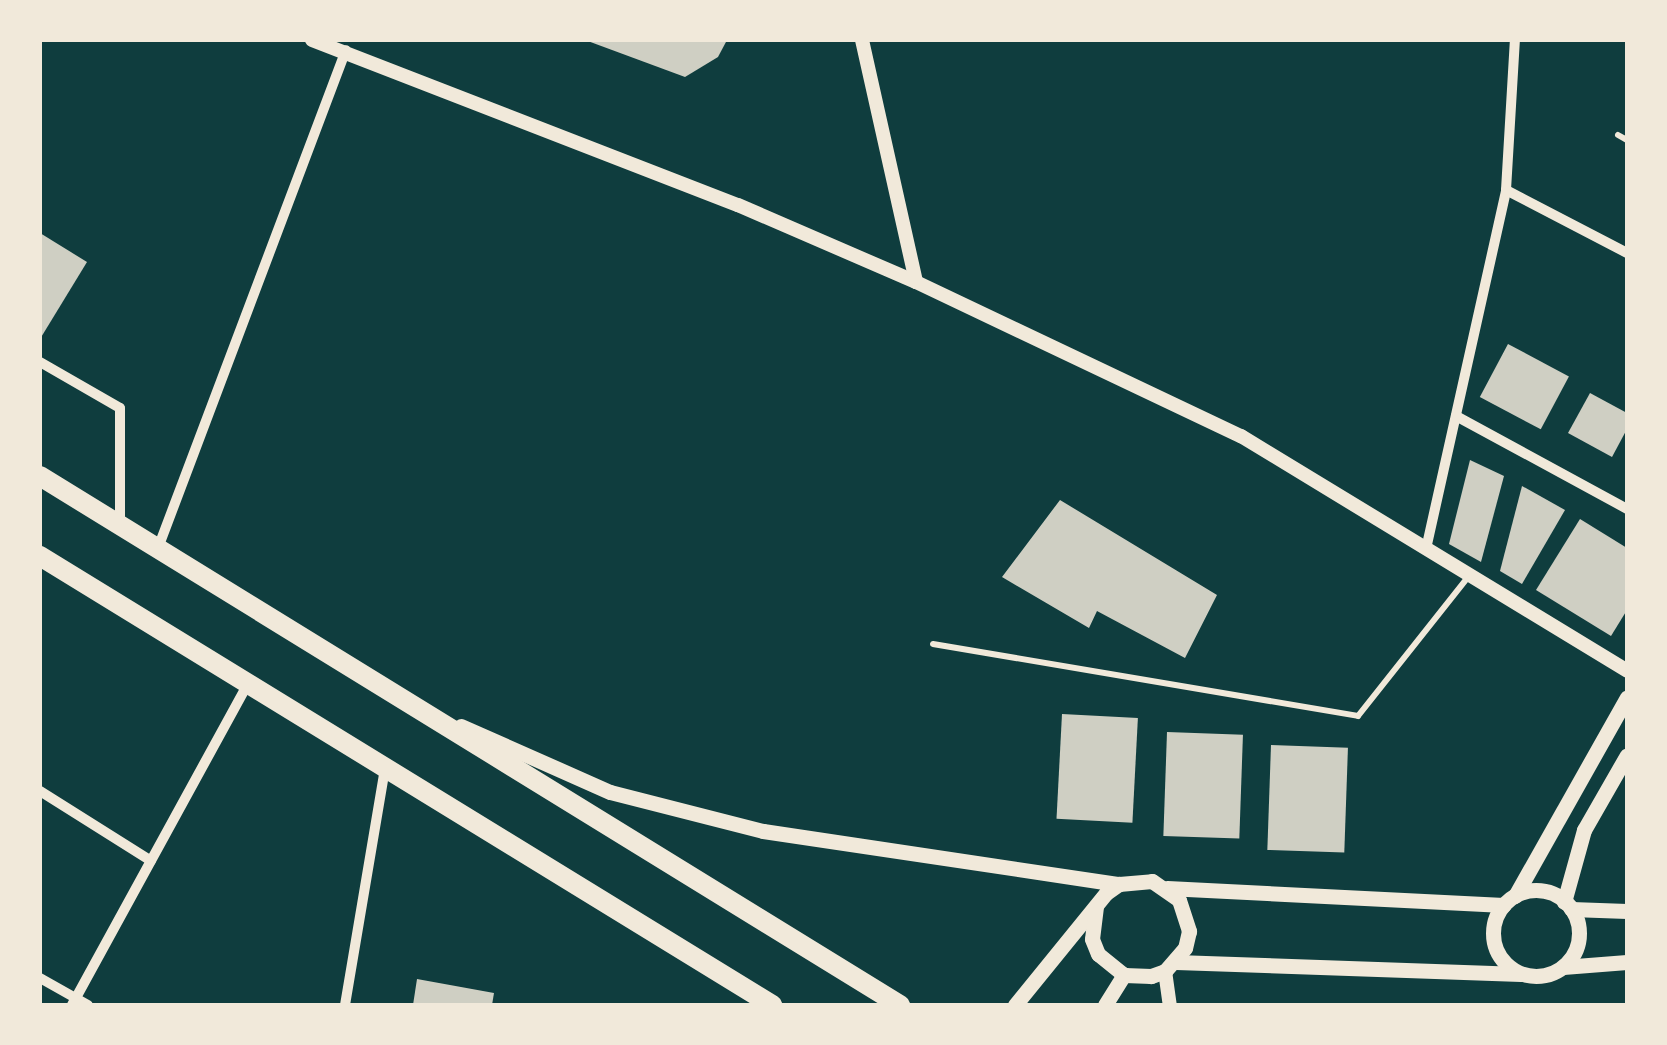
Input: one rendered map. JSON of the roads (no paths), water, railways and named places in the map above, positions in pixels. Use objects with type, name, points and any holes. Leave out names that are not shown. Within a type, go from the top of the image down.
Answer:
[{"type":"highway","points":[[40,476],[900,1005]]},
{"type":"highway","points":[[40,556],[772,1005]]},
{"type":"main road","points":[[1521,974],[1500,956],[1494,930],[1627,696]]},
{"type":"main road","points":[[412,704],[610,792],[763,830],[1119,884],[1152,881],[1179,900],[1189,931],[1170,966]]},
{"type":"main road","points":[[1563,968],[1578,945],[1579,931],[1568,906],[1584,830],[1627,755]]},
{"type":"main road","points":[[1014,1005],[1119,884]]},
{"type":"main road","points":[[1167,888],[1510,900],[1544,891],[1568,906],[1627,911]]},
{"type":"main road","points":[[1096,906],[1092,939],[1098,954],[1124,975],[1138,978],[1170,966],[1550,974],[1563,968],[1627,962]]},
{"type":"main road","points":[[1105,1005],[1124,975]]},
{"type":"street","points":[[312,40],[738,205],[916,282],[1241,436],[1627,671]]},
{"type":"street","points":[[862,40],[916,282]]},
{"type":"street","points":[[1426,548],[1506,190],[1515,40]]},
{"type":"street","points":[[158,548],[346,50]]},
{"type":"street","points":[[1506,190],[1627,252]]},
{"type":"street","points":[[40,362],[120,408],[120,525]]},
{"type":"street","points":[[1456,416],[1627,509]]},
{"type":"street","points":[[72,1001],[248,682]]},
{"type":"street","points":[[345,1005],[385,766]]},
{"type":"street","points":[[40,790],[151,861]]},
{"type":"street","points":[[1170,966],[1170,1005]]},
{"type":"street","points":[[40,978],[72,1001],[88,1005]]},
{"type":"lane","points":[[1618,135],[1627,140]]},
{"type":"lane","points":[[932,644],[1358,716],[1470,575]]}]
